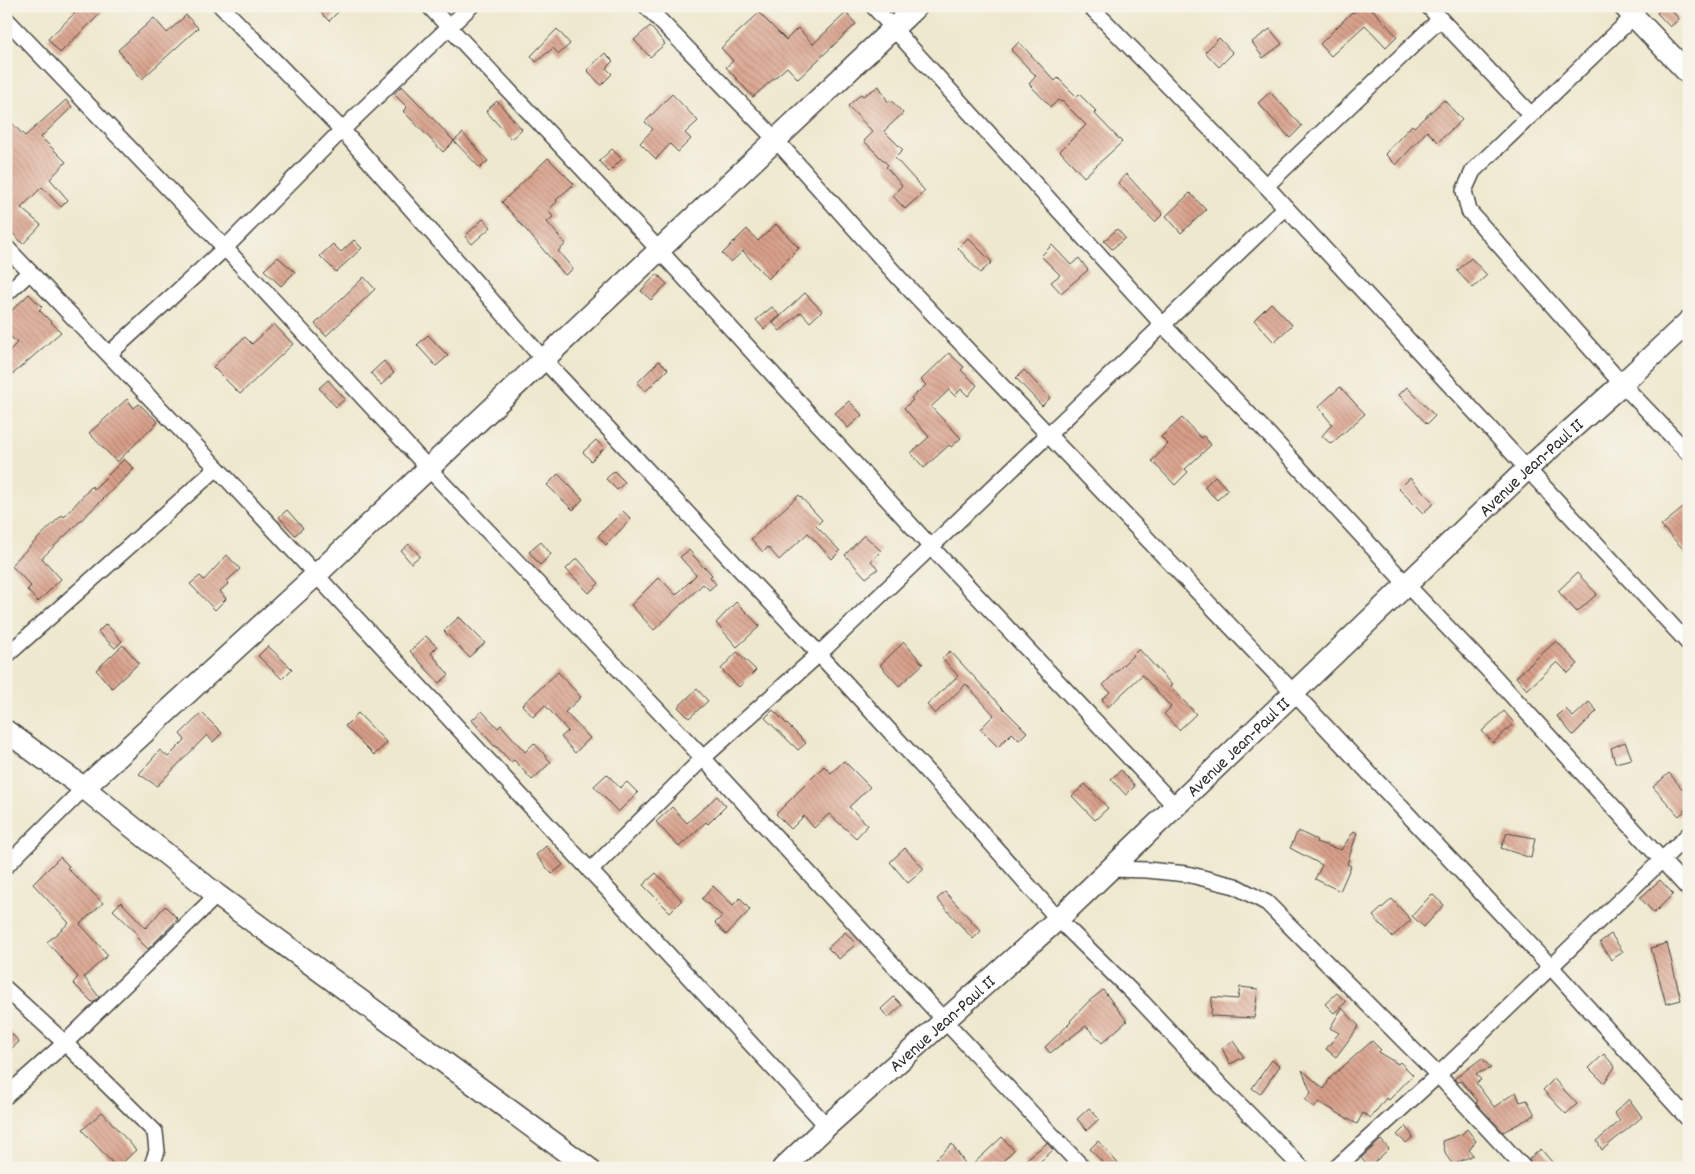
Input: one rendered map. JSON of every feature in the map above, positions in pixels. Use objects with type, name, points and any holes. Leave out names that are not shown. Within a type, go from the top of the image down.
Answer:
[{"type":"street","points":[[221,6],[342,130],[544,360],[819,654],[953,800],[1058,919],[1142,1002],[1302,1168]]},
{"type":"street","points":[[429,6],[660,251],[931,547],[1175,806]]},
{"type":"street","points":[[109,354],[225,248],[342,130],[471,6]]},
{"type":"street","points":[[646,6],[776,140],[899,278],[1294,692],[1551,967],[1689,1120]]},
{"type":"street","points":[[873,6],[1163,325],[1271,437],[1689,890]]},
{"type":"street","points":[[6,866],[84,788],[429,469],[917,6]]},
{"type":"street","points":[[1090,6],[1266,186],[1689,644]]},
{"type":"street","points":[[1428,6],[1531,115]]},
{"type":"street","points":[[1689,74],[1629,11],[1531,115],[1473,171],[1464,191],[1469,211],[1622,384],[1689,454]]},
{"type":"street","points":[[1266,186],[1440,19]]},
{"type":"street","points":[[6,20],[225,248],[429,469],[703,758],[1083,1168]]},
{"type":"street","points":[[590,871],[703,758],[819,654],[1285,208]]},
{"type":"street","points":[[6,247],[217,468],[827,1126]]},
{"type":"street","points":[[6,294],[30,272]]},
{"type":"street","name":"Avenue Jean-Paul II","points":[[783,1168],[944,1020],[1058,919],[1527,469],[1689,321]]},
{"type":"street","points":[[6,656],[217,468]]},
{"type":"street","points":[[6,731],[84,788],[217,895],[588,1168]]},
{"type":"street","points":[[1336,1168],[1438,1075],[1689,834]]},
{"type":"street","points":[[1110,869],[1187,874],[1235,886],[1267,903],[1438,1075],[1524,1168]]},
{"type":"street","points":[[6,1096],[65,1043],[217,895]]},
{"type":"street","points":[[6,989],[65,1043],[155,1132],[157,1152],[150,1168]]},
{"type":"building","points":[[69,6],[96,6],[102,12],[60,53],[48,39],[75,13]]},
{"type":"building","points":[[315,6],[344,6],[329,21]]},
{"type":"building","points":[[1361,6],[1369,6],[1397,36],[1386,47],[1365,25],[1331,56],[1320,44],[1352,12]]},
{"type":"building","points":[[1664,6],[1668,6],[1679,19],[1670,27],[1657,13]]},
{"type":"building","points":[[759,13],[786,40],[798,28],[813,44],[846,13],[856,24],[798,79],[787,67],[753,97],[726,67],[733,61],[721,48]]},
{"type":"building","points":[[186,15],[198,28],[142,79],[118,50],[154,18],[167,33]]},
{"type":"building","points":[[650,26],[665,44],[650,57],[634,40]]},
{"type":"building","points":[[557,29],[570,44],[559,54],[553,48],[536,62],[531,56]]},
{"type":"building","points":[[1270,29],[1282,44],[1263,58],[1252,42]]},
{"type":"building","points":[[1219,38],[1233,53],[1219,67],[1205,52]]},
{"type":"building","points":[[1019,42],[1055,81],[1058,78],[1077,97],[1079,94],[1096,111],[1094,113],[1122,142],[1084,177],[1060,151],[1086,125],[1062,101],[1058,100],[1051,107],[1029,84],[1036,76],[1011,50]]},
{"type":"building","points":[[605,53],[613,61],[606,68],[612,74],[601,85],[587,70]]},
{"type":"building","points":[[402,86],[454,141],[443,152],[403,111],[407,107],[394,94]]},
{"type":"building","points":[[879,86],[888,102],[891,100],[903,113],[884,131],[903,150],[895,158],[925,191],[905,209],[893,196],[902,185],[886,167],[888,165],[864,141],[873,132],[848,106],[861,94],[863,96]]},
{"type":"building","points":[[1270,92],[1302,126],[1290,138],[1258,103]]},
{"type":"building","points":[[672,94],[698,121],[685,133],[691,139],[678,152],[670,144],[656,159],[640,143],[653,129],[645,122]]},
{"type":"building","points":[[66,100],[72,107],[41,137],[66,162],[50,179],[68,200],[61,207],[42,187],[21,208],[41,225],[23,244],[6,226],[6,118],[25,136]]},
{"type":"building","points":[[1444,100],[1462,120],[1438,142],[1427,131],[1396,165],[1385,154],[1412,125],[1414,127]]},
{"type":"building","points":[[497,101],[522,129],[511,139],[486,111]]},
{"type":"building","points":[[463,133],[488,161],[480,168],[454,141]]},
{"type":"building","points":[[612,149],[622,159],[609,172],[599,161]]},
{"type":"building","points":[[548,158],[574,184],[548,210],[553,217],[547,222],[566,244],[558,251],[573,269],[565,275],[502,202]]},
{"type":"building","points":[[1126,174],[1163,214],[1155,222],[1118,183]]},
{"type":"building","points":[[1190,193],[1206,210],[1181,233],[1166,216]]},
{"type":"building","points":[[483,219],[491,227],[472,244],[465,236]]},
{"type":"building","points":[[776,224],[799,248],[768,279],[743,251],[731,262],[722,254],[747,229],[758,241]]},
{"type":"building","points":[[1117,229],[1125,238],[1112,249],[1104,241]]},
{"type":"building","points":[[968,238],[992,262],[980,273],[958,248]]},
{"type":"building","points":[[354,240],[362,248],[336,272],[320,256],[333,244],[341,252]]},
{"type":"building","points":[[1052,245],[1071,265],[1079,258],[1088,270],[1061,293],[1051,282],[1060,275],[1041,256]]},
{"type":"building","points":[[278,257],[295,272],[281,286],[264,270]]},
{"type":"building","points":[[1471,258],[1487,275],[1473,288],[1457,271]]},
{"type":"building","points":[[657,274],[667,284],[651,300],[641,291]]},
{"type":"building","points":[[364,277],[375,289],[326,336],[315,324]]},
{"type":"building","points":[[805,293],[822,311],[810,322],[801,312],[780,331],[773,323]]},
{"type":"building","points":[[29,294],[42,307],[39,310],[61,332],[6,380],[6,354],[17,343],[6,332],[6,316]]},
{"type":"building","points":[[1271,303],[1292,325],[1274,342],[1254,320]]},
{"type":"building","points":[[772,307],[780,316],[764,329],[756,320]]},
{"type":"building","points":[[274,324],[293,344],[240,394],[213,367],[245,337],[252,344]]},
{"type":"building","points":[[428,335],[448,356],[436,366],[417,345]]},
{"type":"building","points":[[949,353],[964,367],[961,370],[977,385],[968,396],[961,389],[955,396],[949,390],[931,407],[961,438],[951,447],[949,445],[924,468],[911,453],[929,437],[904,408],[913,400],[911,398],[926,385],[921,380]]},
{"type":"building","points":[[384,361],[394,373],[381,385],[371,373]]},
{"type":"building","points":[[659,361],[668,369],[646,391],[637,383]]},
{"type":"building","points":[[1024,370],[1050,398],[1042,406],[1016,378]]},
{"type":"building","points":[[328,380],[345,399],[336,407],[319,388]]},
{"type":"building","points":[[1340,387],[1365,414],[1331,444],[1322,436],[1332,424],[1318,407]]},
{"type":"building","points":[[1407,387],[1435,416],[1427,424],[1399,395]]},
{"type":"building","points":[[127,399],[134,408],[139,404],[158,422],[117,462],[89,433]]},
{"type":"building","points":[[849,401],[862,415],[848,428],[835,413]]},
{"type":"building","points":[[1182,418],[1201,438],[1204,436],[1211,445],[1185,469],[1188,472],[1175,485],[1152,461],[1168,444],[1161,437]]},
{"type":"building","points":[[596,440],[604,448],[591,461],[583,452]]},
{"type":"building","points":[[124,459],[134,469],[42,558],[61,579],[38,602],[27,590],[31,586],[11,565],[62,515],[64,517],[92,486],[94,489]]},
{"type":"building","points":[[614,471],[625,482],[617,490],[606,479]]},
{"type":"building","points":[[558,474],[583,499],[573,510],[547,485]]},
{"type":"building","points":[[1215,476],[1228,490],[1217,500],[1204,487]]},
{"type":"building","points":[[1410,478],[1434,503],[1423,513],[1399,489]]},
{"type":"building","points":[[799,495],[822,520],[816,526],[840,551],[832,559],[808,533],[779,560],[768,547],[763,552],[751,539]]},
{"type":"building","points":[[1689,503],[1689,555],[1661,526]]},
{"type":"building","points":[[287,510],[303,528],[295,535],[279,517]]},
{"type":"building","points":[[623,511],[631,519],[606,545],[598,536]]},
{"type":"building","points":[[864,535],[881,551],[871,561],[878,569],[866,578],[845,555]]},
{"type":"building","points":[[541,542],[551,554],[540,565],[529,552]]},
{"type":"building","points":[[409,544],[420,556],[411,563],[401,551]]},
{"type":"building","points":[[689,550],[712,575],[710,577],[716,584],[709,590],[703,584],[654,630],[631,605],[659,577],[676,595],[696,575],[680,557]]},
{"type":"building","points":[[227,555],[240,569],[227,581],[229,583],[220,591],[226,599],[215,610],[190,584],[200,576],[204,580]]},
{"type":"building","points":[[577,558],[599,583],[589,593],[566,569]]},
{"type":"building","points":[[1577,573],[1597,594],[1577,612],[1558,591]]},
{"type":"building","points":[[736,602],[760,626],[737,647],[716,623]]},
{"type":"building","points":[[459,617],[485,643],[469,657],[444,631]]},
{"type":"building","points":[[106,624],[122,641],[115,648],[98,632]]},
{"type":"building","points":[[426,636],[437,647],[431,653],[449,675],[439,683],[410,651]]},
{"type":"building","points":[[1556,641],[1578,664],[1568,673],[1557,662],[1527,690],[1516,677]]},
{"type":"building","points":[[904,642],[923,664],[899,686],[880,665]]},
{"type":"building","points":[[123,645],[139,663],[112,688],[96,670]]},
{"type":"building","points":[[268,646],[292,669],[282,679],[258,656]]},
{"type":"building","points":[[1139,649],[1196,714],[1179,730],[1164,714],[1171,707],[1142,675],[1108,707],[1102,699],[1110,692],[1103,685]]},
{"type":"building","points":[[950,651],[1027,732],[1019,740],[1012,733],[998,747],[980,729],[994,715],[966,684],[935,714],[927,705],[958,676],[942,658]]},
{"type":"building","points":[[737,652],[756,670],[739,687],[721,669]]},
{"type":"building","points":[[558,672],[581,697],[565,712],[590,738],[575,753],[561,737],[568,731],[545,705],[533,717],[522,705]]},
{"type":"building","points":[[697,689],[708,701],[689,718],[678,707]]},
{"type":"building","points":[[1589,702],[1597,711],[1573,735],[1557,716],[1566,709],[1573,717]]},
{"type":"building","points":[[773,710],[806,743],[798,750],[765,718]]},
{"type":"building","points":[[482,711],[498,728],[501,725],[525,752],[534,743],[551,762],[532,780],[514,760],[511,762],[494,746],[472,720]]},
{"type":"building","points":[[1504,711],[1514,723],[1493,743],[1482,731]]},
{"type":"building","points":[[202,713],[222,733],[213,742],[207,735],[157,786],[139,774],[160,750],[168,757],[185,740],[180,734]]},
{"type":"building","points":[[358,713],[387,743],[374,755],[345,726]]},
{"type":"building","points":[[1625,742],[1632,759],[1615,763],[1611,748]]},
{"type":"building","points":[[844,761],[870,787],[849,807],[868,825],[856,838],[829,814],[814,828],[804,816],[791,829],[776,814],[824,766],[831,773]]},
{"type":"building","points":[[1121,770],[1135,786],[1126,795],[1111,779]]},
{"type":"building","points":[[1669,773],[1689,797],[1689,807],[1679,816],[1653,787]]},
{"type":"building","points":[[607,774],[620,788],[627,782],[638,793],[618,812],[594,786]]},
{"type":"building","points":[[1085,784],[1108,808],[1095,820],[1072,796]]},
{"type":"building","points":[[717,796],[726,806],[708,824],[706,822],[679,847],[656,822],[672,807],[687,823]]},
{"type":"building","points":[[1298,831],[1317,840],[1316,842],[1341,850],[1354,831],[1357,833],[1347,864],[1351,866],[1340,891],[1315,879],[1322,865],[1290,848]]},
{"type":"building","points":[[1507,833],[1535,838],[1531,858],[1501,848]]},
{"type":"building","points":[[546,846],[563,865],[552,874],[536,855]]},
{"type":"building","points":[[905,848],[924,869],[908,883],[890,862]]},
{"type":"building","points":[[60,857],[69,866],[67,868],[103,903],[80,924],[108,955],[84,977],[99,997],[93,1003],[73,983],[78,977],[47,942],[69,923],[33,884]]},
{"type":"building","points":[[656,873],[682,900],[670,912],[643,885]]},
{"type":"building","points":[[1660,880],[1673,894],[1654,913],[1640,898]]},
{"type":"building","points":[[713,886],[733,905],[740,898],[750,910],[726,935],[715,923],[722,916],[702,899]]},
{"type":"building","points":[[945,892],[981,931],[973,939],[937,899]]},
{"type":"building","points":[[1432,894],[1444,905],[1424,927],[1412,916]]},
{"type":"building","points":[[1392,899],[1411,920],[1392,937],[1373,916]]},
{"type":"building","points":[[121,902],[146,928],[165,906],[178,919],[148,949],[137,938],[139,935],[113,910]]},
{"type":"building","points":[[845,932],[856,944],[839,959],[828,948]]},
{"type":"building","points":[[1611,934],[1623,952],[1611,960],[1600,942]]},
{"type":"building","points":[[1667,943],[1681,1000],[1666,1004],[1651,948]]},
{"type":"building","points":[[1240,987],[1258,989],[1254,1018],[1211,1016],[1212,997],[1238,999]]},
{"type":"building","points":[[1103,990],[1127,1021],[1102,1043],[1086,1026],[1050,1053],[1045,1047],[1071,1022],[1088,1002]]},
{"type":"building","points":[[1337,993],[1346,1002],[1334,1013],[1325,1004]]},
{"type":"building","points":[[894,997],[902,1005],[888,1018],[881,1009]]},
{"type":"building","points":[[1342,1008],[1359,1026],[1336,1057],[1326,1049],[1339,1033],[1330,1028]]},
{"type":"building","points":[[6,1027],[19,1042],[6,1053]]},
{"type":"building","points":[[1233,1041],[1244,1057],[1230,1064],[1222,1048]]},
{"type":"building","points":[[1372,1041],[1381,1050],[1378,1052],[1398,1064],[1400,1062],[1413,1075],[1389,1100],[1386,1098],[1371,1118],[1363,1113],[1357,1124],[1319,1102],[1314,1108],[1305,1100],[1311,1093],[1302,1070],[1324,1089],[1330,1078]]},
{"type":"building","points":[[1604,1054],[1615,1067],[1604,1083],[1589,1068]]},
{"type":"building","points":[[1482,1058],[1491,1068],[1476,1074],[1481,1080],[1476,1083],[1494,1107],[1516,1092],[1520,1102],[1527,1100],[1535,1115],[1503,1132],[1476,1103],[1478,1101],[1461,1081],[1458,1082],[1454,1079]]},
{"type":"building","points":[[1272,1060],[1280,1066],[1260,1094],[1252,1088]]},
{"type":"building","points":[[1554,1079],[1577,1104],[1566,1114],[1543,1090]]},
{"type":"building","points":[[1629,1099],[1642,1117],[1602,1150],[1597,1141],[1620,1121],[1614,1113]]},
{"type":"building","points":[[1089,1108],[1099,1119],[1087,1130],[1077,1119]]},
{"type":"building","points":[[102,1112],[136,1150],[117,1168],[82,1130]]},
{"type":"building","points":[[1406,1126],[1413,1137],[1406,1143],[1397,1135]]},
{"type":"building","points":[[1467,1129],[1476,1141],[1469,1150],[1473,1155],[1453,1165],[1446,1155],[1442,1141],[1462,1134]]},
{"type":"building","points":[[1002,1137],[1014,1150],[996,1168],[969,1168]]},
{"type":"building","points":[[1381,1140],[1389,1149],[1369,1167],[1361,1158]]},
{"type":"building","points":[[1098,1141],[1122,1168],[1108,1168],[1090,1149]]},
{"type":"building","points":[[1047,1143],[1053,1150],[1033,1168],[1023,1162]]},
{"type":"building","points":[[952,1144],[968,1168],[926,1168]]},
{"type":"building","points":[[1541,1149],[1557,1168],[1533,1168],[1529,1159]]}]
